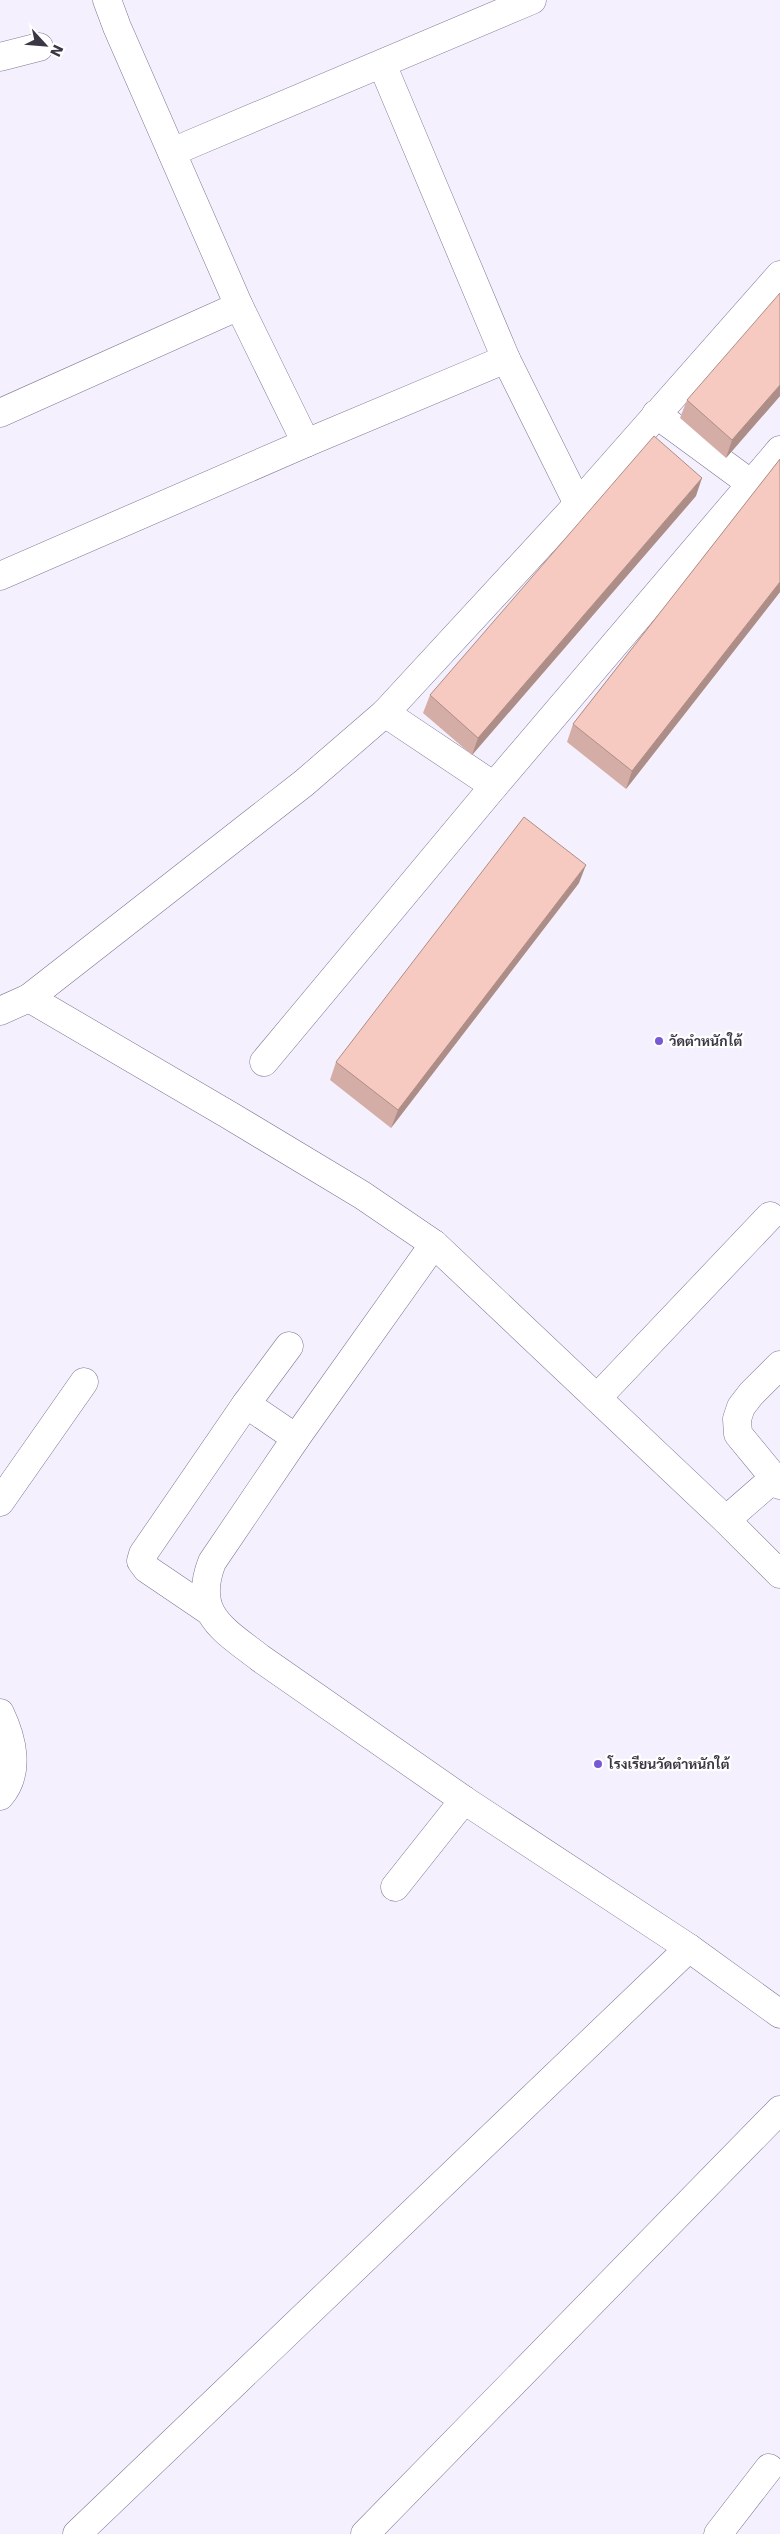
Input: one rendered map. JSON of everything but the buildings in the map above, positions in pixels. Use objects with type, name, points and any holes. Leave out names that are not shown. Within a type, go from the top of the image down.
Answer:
[{"type":"street","points":[[107,0],[117,27],[239,306],[306,443]]},
{"type":"street","points":[[172,152],[532,0]]},
{"type":"street","points":[[0,57],[39,47]]},
{"type":"street","points":[[382,64],[506,359],[578,504]]},
{"type":"street","points":[[0,1011],[29,998],[304,783],[386,713],[578,504],[780,275]]},
{"type":"street","points":[[0,413],[239,306]]},
{"type":"street","points":[[0,576],[306,443],[506,359]]},
{"type":"street","points":[[656,414],[750,484]]},
{"type":"street","points":[[264,1062],[494,786],[780,450]]},
{"type":"street","points":[[386,713],[494,786]]},
{"type":"street","points":[[29,998],[362,1195],[434,1244],[726,1520],[780,1574]]},
{"type":"street","points":[[598,1398],[770,1216]]},
{"type":"street","points":[[209,1611],[204,1594],[206,1577],[212,1562],[290,1434],[434,1244]]},
{"type":"street","points":[[289,1346],[251,1408],[143,1554],[141,1561],[146,1569],[209,1611],[228,1632],[260,1658],[464,1800],[689,1948],[780,2014]]},
{"type":"street","points":[[726,1520],[777,1482],[738,1434],[737,1419],[741,1407],[751,1394],[780,1365]]},
{"type":"street","points":[[0,1502],[84,1382]]},
{"type":"street","points":[[251,1408],[290,1434]]},
{"type":"street","points":[[0,1713],[10,1734],[14,1762],[5,1791],[0,1796]]},
{"type":"street","points":[[395,1888],[464,1800]]},
{"type":"street","points":[[76,2534],[689,1948]]},
{"type":"street","points":[[365,2534],[780,2110]]},
{"type":"street","points":[[718,2534],[769,2468]]},
{"type":"place","name":"วัดตำหนักใต้","points":[[659,1041]]},
{"type":"place","name":"โรงเรียนวัดตำหนักใต้","points":[[598,1764]]}]
